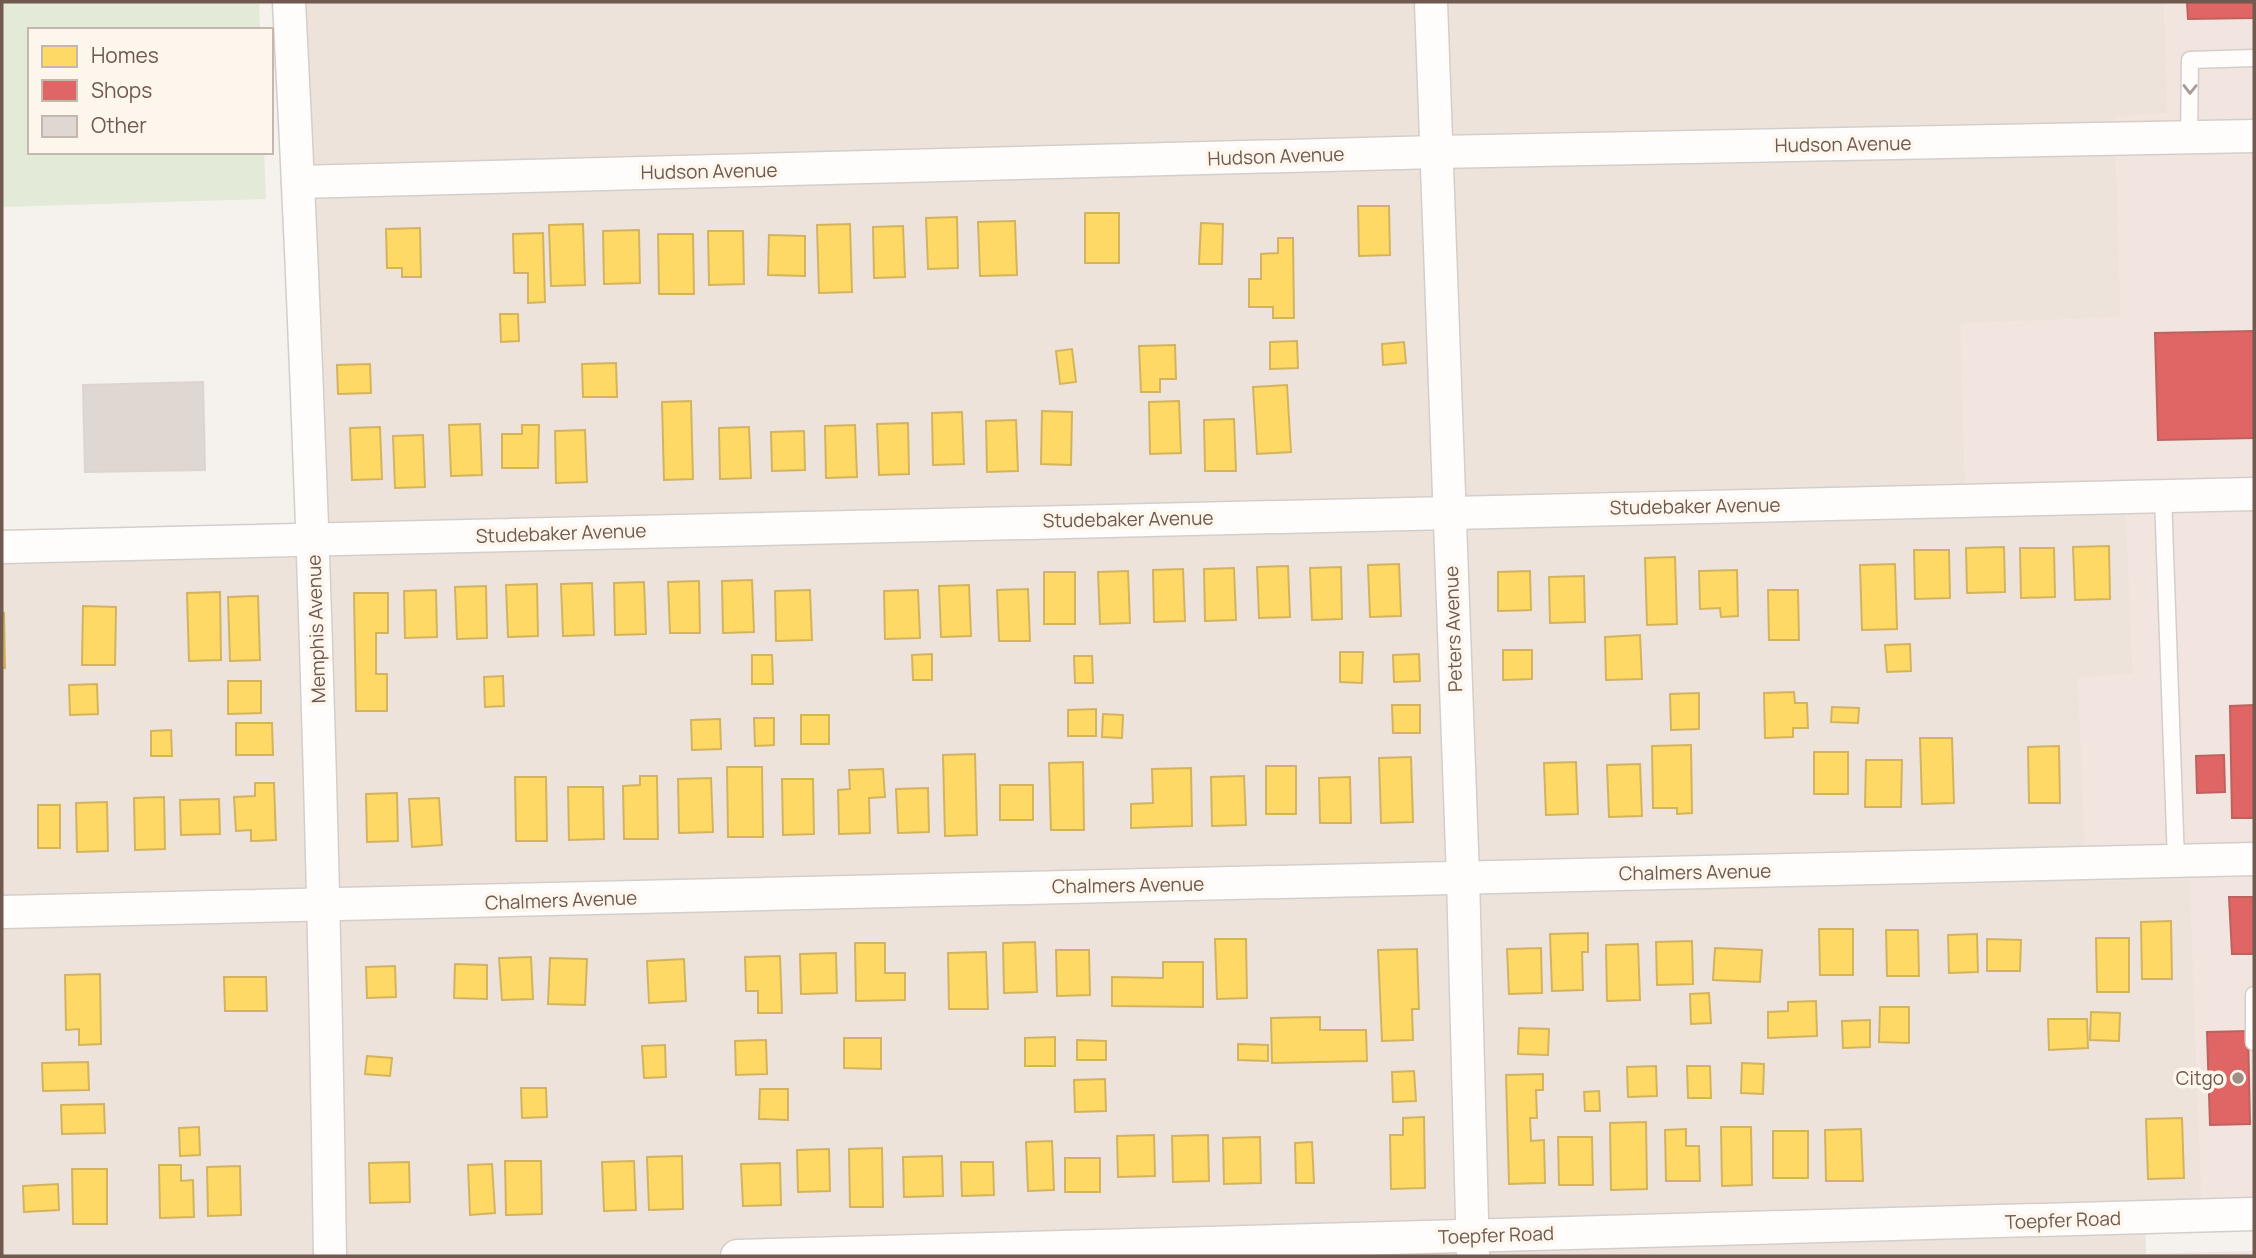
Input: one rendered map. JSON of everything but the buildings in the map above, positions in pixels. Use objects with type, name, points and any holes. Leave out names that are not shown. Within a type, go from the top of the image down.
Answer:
[{"type":"street","name":"Memphis Avenue","points":[[289,2],[314,540],[325,904],[330,1256]]},
{"type":"street","name":"Peters Avenue","points":[[1431,2],[1463,877],[1473,1246]]},
{"type":"street","name":"Hudson Avenue","points":[[298,182],[1437,152],[2254,136]]},
{"type":"street","name":"Studebaker Avenue","points":[[2,547],[2254,494]]},
{"type":"street","name":"Chalmers Avenue","points":[[2,912],[2254,859]]},
{"type":"street","name":"Toepfer Road","points":[[737,1256],[1473,1246],[2254,1214]]},
{"type":"lane","points":[[2189,137],[2190,60],[2254,58]]},
{"type":"lane","points":[[2163,496],[2176,861]]},
{"type":"lane","points":[[2254,995],[2254,1042]]},
{"type":"shaded area","points":[[305,2],[2164,2],[2168,113],[2115,118],[2121,317],[1961,324],[1966,517],[2126,513],[2133,674],[2078,678],[2087,881],[2190,879],[2202,1205],[2145,1208],[2146,1256],[2,1256],[2,563],[324,557]]},
{"type":"shaded area","points":[[2164,2],[2254,2],[2254,1200],[2202,1205],[2190,880],[2086,881],[2078,677],[2133,674],[2126,514],[1966,518],[1961,324],[2121,317],[2115,117],[2168,113]]},
{"type":"shaded area","points":[[2254,1251],[2254,1256],[2146,1256],[2146,1254]]},
{"type":"green space","points":[[2,2],[259,2],[260,28],[28,28],[28,154],[264,154],[266,199],[2,207]]},
{"type":"place","name":"Citgo","points":[[2238,1078]]}]
